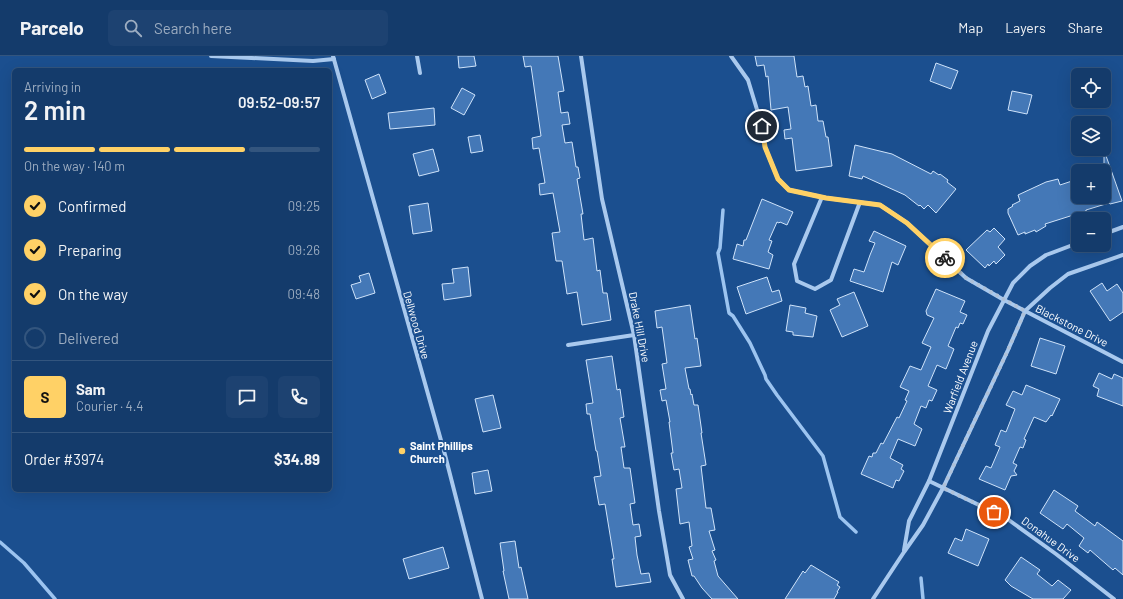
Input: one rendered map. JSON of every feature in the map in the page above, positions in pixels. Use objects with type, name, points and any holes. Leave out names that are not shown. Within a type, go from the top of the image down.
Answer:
[{"type":"street","points":[[211,56],[313,61],[333,57]]},
{"type":"street","points":[[417,56],[420,73]]},
{"type":"street","name":"Drake Hill Drive","points":[[581,56],[602,199],[634,334],[659,511],[670,575],[683,599]]},
{"type":"street","name":"Blackstone Drive","points":[[731,56],[748,80],[762,126],[765,147],[778,179],[789,190],[822,197],[880,205],[907,223],[966,278],[1004,300],[1123,362]]},
{"type":"street","name":"Dellwood Drive","points":[[333,57],[444,451],[482,599]]},
{"type":"street","points":[[822,197],[794,264],[797,281],[815,289],[831,280],[860,202]]},
{"type":"street","points":[[1111,231],[1123,227]]},
{"type":"street","name":"Warfield Avenue","points":[[904,552],[909,521],[929,481],[988,331],[1013,283],[1030,266],[1046,255],[1071,246]]},
{"type":"street","name":"Warfield Avenue","points":[[873,599],[923,525],[943,488],[1025,311],[1068,274],[1123,255]]},
{"type":"street","points":[[568,345],[634,334]]},
{"type":"street","name":"Donahue Drive","points":[[929,481],[1006,518],[1114,599]]},
{"type":"building","points":[[458,56],[474,56],[476,66],[459,68]]},
{"type":"building","points":[[523,56],[558,56],[564,91],[558,92],[561,113],[568,112],[570,124],[562,125],[565,143],[572,142],[576,167],[578,167],[580,178],[577,179],[583,214],[581,214],[584,240],[593,238],[597,271],[600,270],[603,293],[607,293],[611,320],[582,325],[577,292],[567,294],[562,261],[556,261],[552,233],[560,232],[553,193],[540,195],[539,184],[545,183],[539,148],[533,149],[532,138],[541,136],[531,66],[525,67]]},
{"type":"building","points":[[755,56],[794,56],[797,77],[803,76],[805,87],[808,86],[811,106],[816,105],[818,121],[823,121],[826,137],[828,137],[832,166],[796,171],[792,138],[785,139],[784,130],[791,129],[788,107],[771,110],[768,76],[766,77],[764,65],[757,66]]},
{"type":"building","points":[[936,63],[958,71],[951,89],[930,81]]},
{"type":"building","points":[[379,74],[386,93],[372,99],[365,80]]},
{"type":"building","points":[[462,88],[475,95],[464,115],[451,108]]},
{"type":"building","points":[[1012,91],[1032,95],[1027,114],[1008,110]]},
{"type":"building","points":[[434,108],[435,125],[390,129],[388,113]]},
{"type":"building","points":[[480,135],[483,151],[471,153],[468,137]]},
{"type":"building","points":[[855,145],[892,154],[931,174],[933,171],[939,175],[940,174],[956,189],[936,213],[928,205],[924,209],[905,195],[863,176],[862,179],[849,176]]},
{"type":"building","points":[[433,149],[439,171],[419,176],[413,154]]},
{"type":"building","points":[[1104,156],[1106,156],[1109,164],[1104,164]]},
{"type":"building","points":[[1111,170],[1122,201],[1111,204]]},
{"type":"building","points":[[1058,179],[1060,185],[1071,181],[1071,204],[1106,204],[1083,212],[1071,212],[1071,216],[1045,224],[1046,226],[1036,232],[1035,230],[1018,235],[1008,213],[1008,209],[1020,201],[1018,195],[1046,182]]},
{"type":"building","points":[[762,199],[793,212],[787,225],[777,222],[769,240],[772,241],[768,252],[773,255],[769,269],[733,259],[737,244],[743,246],[744,240],[746,240]]},
{"type":"building","points":[[428,203],[432,231],[413,234],[409,206]]},
{"type":"building","points":[[994,228],[1005,239],[998,247],[1005,255],[996,264],[994,261],[989,266],[988,264],[985,268],[966,250],[987,230],[990,232]]},
{"type":"building","points":[[874,231],[906,246],[898,265],[892,262],[883,292],[850,281],[854,269],[864,272],[875,243],[869,241]]},
{"type":"building","points":[[468,267],[471,296],[444,300],[442,284],[454,283],[452,269]]},
{"type":"building","points":[[369,273],[375,293],[356,299],[351,285],[361,282],[359,276]]},
{"type":"building","points":[[767,277],[772,292],[779,290],[782,301],[746,314],[737,287]]},
{"type":"building","points":[[1102,283],[1107,291],[1117,284],[1123,293],[1123,312],[1110,321],[1090,291]]},
{"type":"building","points":[[936,289],[965,301],[960,312],[967,315],[963,324],[960,323],[958,328],[956,327],[948,346],[954,349],[946,369],[937,365],[928,386],[937,390],[932,401],[929,400],[926,408],[921,406],[914,424],[922,429],[915,446],[898,439],[890,458],[903,465],[901,469],[904,471],[899,481],[896,480],[893,488],[861,474],[869,456],[872,457],[873,453],[876,453],[881,443],[883,444],[897,417],[899,418],[907,401],[905,400],[909,391],[900,387],[910,366],[921,370],[931,347],[922,343],[934,318],[927,315],[926,311]]},
{"type":"building","points":[[854,292],[868,326],[842,337],[830,310],[840,305],[837,299]]},
{"type":"building","points":[[690,305],[701,366],[685,368],[694,405],[698,405],[706,465],[701,466],[706,508],[711,508],[715,530],[709,531],[715,550],[712,551],[716,560],[714,561],[718,576],[738,599],[712,599],[694,576],[692,576],[688,560],[693,559],[689,547],[692,546],[689,522],[680,524],[676,489],[682,488],[679,469],[674,470],[671,453],[673,453],[670,422],[666,400],[662,401],[660,390],[666,389],[662,364],[667,363],[662,327],[657,328],[655,311]]},
{"type":"building","points":[[790,305],[806,308],[805,313],[817,316],[813,337],[793,335],[793,332],[786,331]]},
{"type":"building","points":[[1040,338],[1065,346],[1056,374],[1031,366]]},
{"type":"building","points":[[612,356],[617,390],[620,389],[624,417],[620,418],[625,447],[621,447],[624,468],[630,468],[635,503],[630,504],[633,525],[639,524],[641,536],[635,537],[637,555],[641,574],[649,573],[651,582],[616,587],[612,559],[614,559],[605,504],[599,505],[594,477],[601,476],[590,414],[587,414],[586,404],[593,403],[586,360]]},
{"type":"building","points":[[1099,373],[1112,379],[1114,374],[1123,378],[1123,406],[1097,396],[1099,389],[1093,386]]},
{"type":"building","points":[[1026,385],[1060,399],[1052,416],[1051,415],[1046,422],[1034,417],[1024,439],[1026,440],[1023,448],[1020,447],[1013,463],[1017,465],[1014,471],[1017,475],[1011,476],[1005,490],[979,479],[986,466],[991,468],[1000,447],[995,445],[1001,430],[1006,432],[1015,409],[1006,405],[1013,391],[1022,395]]},
{"type":"building","points":[[493,395],[501,428],[483,432],[475,399]]},
{"type":"building","points":[[488,470],[492,491],[475,494],[472,473]]},
{"type":"building","points":[[1054,490],[1078,506],[1075,511],[1095,526],[1097,522],[1123,541],[1123,575],[1115,568],[1113,570],[1090,550],[1088,553],[1079,546],[1084,538],[1067,524],[1063,529],[1040,513]]},
{"type":"building","points":[[966,529],[989,539],[978,566],[948,553],[955,538],[962,541]]},
{"type":"building","points":[[515,541],[519,568],[521,567],[528,599],[509,599],[503,571],[500,543]]},
{"type":"building","points":[[443,547],[449,568],[409,579],[403,559]]},
{"type":"building","points":[[1021,557],[1040,570],[1037,574],[1052,586],[1058,580],[1071,590],[1063,599],[1033,599],[1011,586],[1005,580]]},
{"type":"building","points":[[811,565],[839,582],[837,585],[840,587],[834,599],[785,599],[803,571],[805,573]]},
{"type":"waterway","points":[[723,210],[720,248],[718,253],[729,313],[733,316],[750,343],[766,379],[823,456],[840,517],[856,532]]},
{"type":"waterway","points":[[0,542],[24,563],[55,599]]},
{"type":"waterway","points":[[921,578],[923,599]]},
{"type":"way so far","points":[[945,258],[966,278],[1025,311],[943,488],[994,512]]},
{"type":"place","name":"Saint Phillips Church","points":[[402,451]]},
{"type":"route","points":[[762,126],[765,147],[778,179],[789,190],[826,198],[880,205],[907,223],[945,258]]}]
